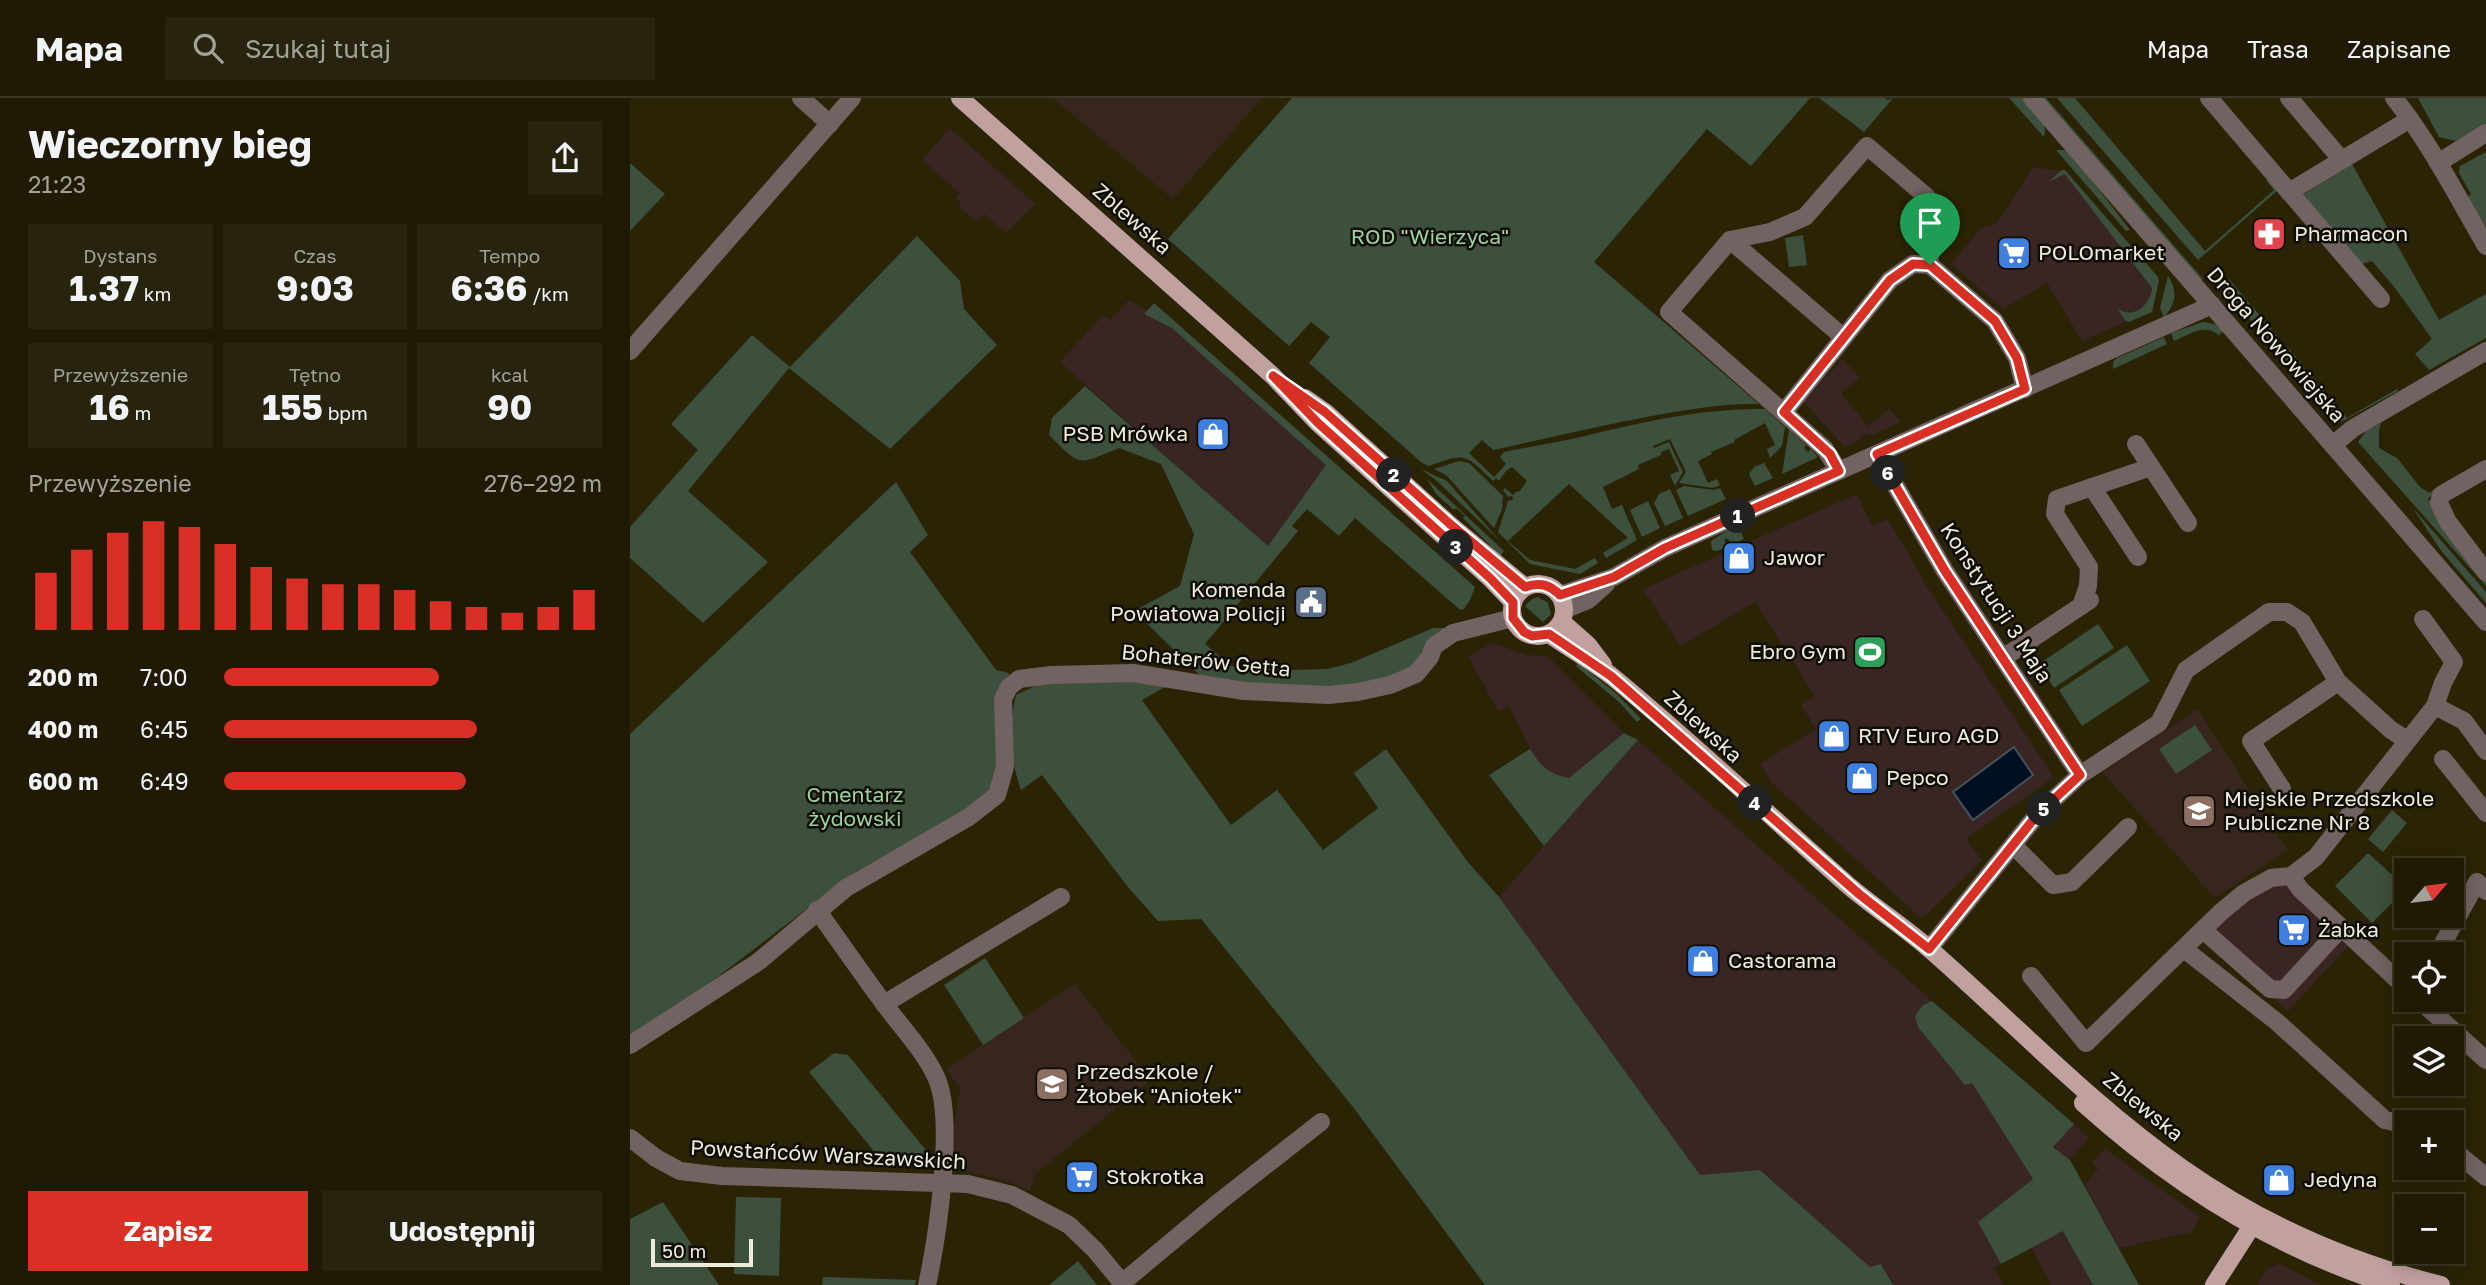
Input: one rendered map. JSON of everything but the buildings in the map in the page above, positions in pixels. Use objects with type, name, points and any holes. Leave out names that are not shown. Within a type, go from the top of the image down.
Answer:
[{"type":"main road","name":"Zblewska","points":[[960,98],[1273,376],[1318,423],[1490,578],[1513,610]]},
{"type":"main road","name":"Zblewska","points":[[1273,376],[1325,412],[1525,587]]},
{"type":"main road","points":[[1544,584],[1553,588],[1559,615],[1532,636],[1517,626],[1513,610],[1517,593],[1525,587],[1544,584]]},
{"type":"main road","name":"Zblewska","points":[[1559,615],[1611,676],[1859,894],[1929,949],[2133,1131],[2256,1220],[2335,1265],[2391,1285]]},
{"type":"main road","name":"Zblewska","points":[[1859,894],[1911,948],[2126,1140],[2193,1190],[2256,1220],[2334,1251],[2441,1285]]},
{"type":"main road","points":[[2214,1285],[2256,1220]]},
{"type":"street","points":[[801,98],[830,124]]},
{"type":"street","points":[[630,351],[852,98]]},
{"type":"street","name":"Droga Nowowiejska","points":[[2032,98],[2486,622]]},
{"type":"street","points":[[2209,98],[2381,299]]},
{"type":"street","points":[[2289,98],[2341,159]]},
{"type":"street","points":[[2394,98],[2438,163],[2486,246]]},
{"type":"street","points":[[2289,192],[2410,118]]},
{"type":"street","points":[[2438,163],[2486,133]]},
{"type":"street","points":[[1839,471],[1830,454],[1669,312],[1730,240],[1770,232],[1805,217],[1867,146],[1927,197],[1930,265]]},
{"type":"street","points":[[1730,240],[1843,337]]},
{"type":"street","points":[[1784,412],[1890,280],[1913,264],[1930,265],[1995,321],[2017,358],[2025,389]]},
{"type":"street","points":[[1559,615],[1614,577],[1665,548],[2212,305]]},
{"type":"street","points":[[2333,445],[2352,429],[2486,351]]},
{"type":"street","points":[[2136,444],[2188,523]]},
{"type":"street","name":"Konstytucji 3 Maja","points":[[1877,454],[1945,571],[2080,775]]},
{"type":"street","points":[[2003,658],[2088,601],[2089,567],[2055,514],[2057,499],[2151,467]]},
{"type":"street","points":[[2486,469],[2441,495],[2439,503],[2441,512],[2486,572]]},
{"type":"street","points":[[2092,487],[2138,557]]},
{"type":"street","name":"Bohaterów Getta","points":[[630,1045],[758,962],[846,888],[968,817],[997,795],[1005,767],[1003,699],[1009,687],[1020,679],[1051,675],[1133,673],[1244,691],[1328,695],[1390,685],[1416,674],[1422,669],[1434,646],[1453,633],[1513,610]]},
{"type":"street","points":[[1929,949],[2037,815],[2080,775],[2159,723],[2186,670],[2269,612],[2287,612],[2302,622],[2338,682],[2391,730],[2407,740]]},
{"type":"street","points":[[2031,976],[2086,1043],[2244,893],[2271,878],[2291,877],[2316,857],[2435,706],[2454,662],[2423,619]]},
{"type":"street","points":[[2282,789],[2251,741],[2338,682]]},
{"type":"street","points":[[2435,706],[2464,721],[2486,751]]},
{"type":"street","points":[[2443,759],[2486,813]]},
{"type":"street","points":[[2013,845],[2053,885],[2071,882],[2128,827]]},
{"type":"street","points":[[2291,877],[2300,889],[2394,977]]},
{"type":"street","points":[[2444,942],[2477,882],[2486,891]]},
{"type":"street","points":[[884,1004],[1061,897]]},
{"type":"street","points":[[817,910],[925,1056],[938,1082],[944,1110],[942,1183],[928,1285]]},
{"type":"street","points":[[2203,930],[2270,989],[2284,990],[2341,928]]},
{"type":"street","points":[[2184,949],[2192,958],[2223,978],[2277,1022],[2385,1120],[2394,1122]]},
{"type":"street","points":[[2432,1012],[2486,1060]]},
{"type":"street","points":[[1123,1284],[1219,1202],[1321,1122]]},
{"type":"street","name":"Powstańców Warszawskich","points":[[630,1138],[656,1158],[680,1171],[722,1176],[942,1183],[1012,1195],[1069,1225],[1095,1250],[1123,1284]]},
{"type":"street","points":[[2464,1159],[2486,1177]]},
{"type":"shaded area","points":[[1053,98],[1262,98],[1173,199]]},
{"type":"shaded area","points":[[950,128],[1035,204],[1006,233],[985,214],[976,221],[958,206],[961,202],[956,197],[960,193],[922,160]]},
{"type":"shaded area","points":[[2033,167],[2066,172],[2155,285],[2150,311],[2082,341],[2047,283],[2003,309],[1951,264],[1981,228],[1994,225]]},
{"type":"shaded area","points":[[1129,300],[1173,326],[1327,465],[1268,547],[1060,362],[1103,315],[1110,320]]},
{"type":"shaded area","points":[[1843,359],[1859,377],[1841,394],[1868,426],[1889,409],[1901,422],[1869,436],[1867,433],[1860,436],[1860,440],[1845,447],[1803,401]]},
{"type":"shaded area","points":[[1857,494],[1872,526],[1888,519],[1926,585],[2054,777],[1966,839],[1982,860],[1922,919],[1772,783],[1760,764],[1816,729],[1801,705],[1815,696],[1755,602],[1681,646],[1643,589]]},
{"type":"shaded area","points":[[1493,643],[1527,655],[1547,656],[1624,733],[1569,778],[1549,773],[1530,749],[1509,706],[1498,711],[1468,656]]},
{"type":"shaded area","name":"Miejskie Przedszkole Publiczne Nr 8","points":[[2198,709],[2287,850],[2215,898],[2102,772]]},
{"type":"shaded area","points":[[1638,740],[1932,1001],[1923,1005],[2033,1179],[1978,1222],[2001,1264],[1994,1268],[2004,1285],[1893,1285],[1881,1264],[1870,1267],[1760,1170],[1700,1176],[1499,897]]},
{"type":"shaded area","points":[[2273,882],[2283,883],[2351,943],[2288,1011],[2205,938],[2218,922]]},
{"type":"shaded area","name":"Przedszkole / Żłobek \"Aniołek\"","points":[[1075,984],[1151,1080],[1035,1174],[1030,1191],[1007,1181],[965,1171],[954,1155],[955,1120],[960,1088],[946,1069]]},
{"type":"shaded area","points":[[2074,1124],[2089,1138],[2068,1160],[2053,1146]]},
{"type":"shaded area","points":[[2105,1149],[2200,1217],[2192,1232],[2119,1248],[2085,1185],[2098,1169],[2092,1163]]},
{"type":"shaded area","points":[[2063,1231],[2093,1285],[2051,1285],[2031,1247]]},
{"type":"shaded area","points":[[2279,1264],[2321,1285],[2257,1285],[2268,1268]]},
{"type":"green space","name":"ROD \"Wierzyca\"","points":[[1292,98],[1810,98],[1751,166],[1707,129],[1594,262],[1759,404],[1720,405],[1670,413],[1493,450],[1482,440],[1469,453],[1494,477],[1506,464],[1500,457],[1504,452],[1676,416],[1743,409],[1765,409],[1785,427],[1782,446],[1770,458],[1767,449],[1775,445],[1765,423],[1734,440],[1735,442],[1711,452],[1712,454],[1698,461],[1708,483],[1717,479],[1720,485],[1713,488],[1679,483],[1686,472],[1670,439],[1653,446],[1654,448],[1669,442],[1683,472],[1675,486],[1670,475],[1679,471],[1669,449],[1638,465],[1639,469],[1603,487],[1612,509],[1622,505],[1637,540],[1606,558],[1603,553],[1628,538],[1569,484],[1508,541],[1530,560],[1575,569],[1595,558],[1598,563],[1580,574],[1530,564],[1498,532],[1508,501],[1513,500],[1512,496],[1508,497],[1503,490],[1505,488],[1513,495],[1519,492],[1527,481],[1512,467],[1499,481],[1496,478],[1493,481],[1464,458],[1458,457],[1429,466],[1422,463],[1309,363],[1330,337],[1311,322],[1289,346],[1168,239]]},
{"type":"green space","points":[[1819,98],[1887,100],[1893,98],[1864,132]]},
{"type":"green space","points":[[2009,98],[2023,98],[2035,111],[2044,126],[2044,137]]},
{"type":"green space","points":[[2042,98],[2046,98],[2203,279],[2201,281]]},
{"type":"green space","points":[[2057,98],[2075,98],[2205,251],[2274,190],[2266,180],[2270,179],[2278,190],[2198,260]]},
{"type":"green space","points":[[2418,98],[2486,98],[2486,123],[2456,141],[2439,137]]},
{"type":"green space","points":[[2056,150],[2071,153],[2130,230],[2126,231]]},
{"type":"green space","points":[[2486,152],[2486,228],[2468,197],[2471,194],[2459,173],[2460,166]]},
{"type":"green space","points":[[630,163],[665,194],[630,231]]},
{"type":"green space","points":[[2352,164],[2439,320],[2486,294],[2486,338],[2429,370],[2415,354],[2432,339],[2395,288],[2372,261],[2362,264],[2301,196]]},
{"type":"green space","points":[[2065,170],[2158,277],[2152,312],[2129,322],[2117,308],[2135,312],[2148,300],[2152,288],[2065,174],[2048,182]]},
{"type":"green space","points":[[1803,235],[1807,265],[1789,267],[1785,238]]},
{"type":"green space","points":[[917,236],[960,281],[964,309],[997,345],[890,449],[789,368],[688,491],[768,562],[703,623],[630,558],[630,527],[698,450],[671,424],[752,335],[790,367]]},
{"type":"green space","points":[[2168,276],[2174,297],[2164,317],[2160,308]]},
{"type":"green space","points":[[2229,279],[2250,304],[2243,311],[2222,287]]},
{"type":"green space","points":[[1154,303],[1475,587],[1463,610],[1459,609],[1355,518],[1339,536],[1307,509],[1292,526],[1298,531],[1205,644],[1231,666],[1290,670],[1327,669],[1351,663],[1433,628],[1449,628],[1412,671],[1327,691],[1206,681],[1134,611],[1180,586],[1194,534],[1161,464],[1119,448],[1095,458],[1081,460],[1068,453],[1049,435],[1052,418],[1085,386],[1268,546],[1326,465],[1172,328],[1144,314]]},
{"type":"green space","points":[[2251,305],[2277,336],[2271,343],[2244,312]]},
{"type":"green space","points":[[2203,322],[2215,324],[2224,331],[2219,335],[2208,330],[2197,331],[2174,341],[2171,333]]},
{"type":"green space","points":[[2164,337],[2167,344],[2113,369],[2113,362],[2117,358]]},
{"type":"green space","points":[[2287,347],[2347,418],[2397,389],[2398,391],[2341,422],[2308,388],[2279,352]]},
{"type":"green space","points":[[2381,423],[2379,448],[2397,458],[2420,487],[2429,493],[2435,489],[2437,493],[2428,498],[2486,579],[2486,586],[2358,442],[2367,430]]},
{"type":"green space","points":[[1789,430],[1806,445],[1804,448],[1808,452],[1811,449],[1818,457],[1782,474]]},
{"type":"green space","points":[[1459,461],[1469,463],[1503,496],[1502,509],[1494,528],[1446,475],[1434,469]]},
{"type":"green space","points":[[1764,463],[1773,478],[1755,486],[1749,474],[1754,467]]},
{"type":"green space","points":[[1421,469],[1447,481],[1501,542],[1437,481]]},
{"type":"green space","points":[[1427,479],[1504,551],[1500,556],[1463,518],[1465,516],[1436,494]]},
{"type":"green space","name":"Cmentarz żydowski","points":[[896,482],[928,535],[910,552],[996,670],[1009,673],[995,720],[1000,765],[993,791],[967,810],[855,872],[686,1001],[630,1035],[630,734]]},
{"type":"green space","points":[[1684,486],[1714,490],[1720,488],[1726,499],[1688,516],[1676,490]]},
{"type":"green space","points":[[1670,489],[1683,518],[1665,526],[1654,503],[1659,494]]},
{"type":"green space","points":[[1648,501],[1660,528],[1642,537],[1630,510]]},
{"type":"green space","points":[[2412,507],[2486,592],[2486,603],[2442,552]]},
{"type":"green space","points":[[1734,526],[1740,530],[1744,539],[1732,545],[1727,538],[1724,540],[1728,546],[1717,551],[1712,550],[1711,541]]},
{"type":"green space","points":[[1538,597],[1548,603],[1551,614],[1543,622],[1525,606]]},
{"type":"green space","points":[[2098,624],[2114,648],[2054,688],[2039,664]]},
{"type":"green space","points":[[2127,645],[2150,681],[2082,726],[2059,690]]},
{"type":"green space","points":[[1578,663],[1617,694],[1641,719],[1637,722],[1619,702],[1576,666]]},
{"type":"green space","points":[[1129,679],[1172,683],[1142,700],[1231,825],[1277,790],[1323,850],[1378,808],[1354,773],[1386,749],[1467,861],[1499,897],[1700,1175],[1760,1170],[1870,1267],[1881,1264],[1893,1285],[1485,1285],[1353,1107],[1201,919],[1158,921],[1128,887],[1042,775],[1021,790],[1011,743],[1016,695],[1041,683]]},
{"type":"green space","points":[[2195,725],[2212,750],[2176,774],[2159,749]]},
{"type":"green space","points":[[1624,733],[1638,740],[1544,846],[1489,775],[1530,749],[1546,768],[1569,778]]},
{"type":"green space","points":[[2392,810],[2407,823],[2383,852],[2368,839]]},
{"type":"green space","points":[[2368,853],[2394,877],[2394,898],[2372,923],[2335,886]]},
{"type":"green space","points":[[985,958],[1024,1018],[983,1045],[944,985]]},
{"type":"green space","points":[[1932,1001],[2074,1124],[2053,1147],[2070,1160],[2139,1285],[2093,1285],[2063,1231],[2001,1264],[1978,1222],[2033,1179],[1972,1083],[1965,1085],[1918,1027],[1915,1016],[1923,1005]]},
{"type":"green space","points":[[834,1053],[848,1055],[934,1160],[882,1161],[809,1072]]},
{"type":"green space","points":[[736,1197],[781,1198],[779,1276],[734,1274]]},
{"type":"green space","points":[[663,1202],[719,1285],[630,1285],[630,1219]]},
{"type":"green space","points":[[1078,1261],[1097,1285],[1049,1285]]},
{"type":"green space","points":[[823,1277],[916,1280],[915,1285],[822,1285]]},
{"type":"water","points":[[2014,747],[2033,775],[1973,820],[1953,792]]},
{"type":"place","name":"Pharmacon","points":[[2269,234]]},
{"type":"place","name":"POLOmarket","points":[[2014,253]]},
{"type":"place","name":"PSB Mrówka","points":[[1213,434]]},
{"type":"place","name":"Jawor","points":[[1739,558]]},
{"type":"place","name":"Komenda Powiatowa Policji","points":[[1311,602]]},
{"type":"place","name":"Ebro Gym","points":[[1870,652]]},
{"type":"place","name":"RTV Euro AGD","points":[[1834,736]]},
{"type":"place","name":"Pepco","points":[[1862,778]]},
{"type":"place","name":"Miejskie Przedszkole Publiczne Nr 8","points":[[2199,811]]},
{"type":"place","name":"Żabka","points":[[2294,930]]},
{"type":"place","name":"Castorama","points":[[1703,961]]},
{"type":"place","name":"Przedszkole / Żłobek \"Aniołek\"","points":[[1052,1084]]},
{"type":"place","name":"Stokrotka","points":[[1082,1177]]},
{"type":"place","name":"Jedyna","points":[[2279,1180]]},
{"type":"route","points":[[1913,264],[1930,265],[1995,321],[2017,358],[2025,389],[1877,454],[1945,571],[2080,775],[2037,815],[1929,949],[1859,894],[1611,676],[1549,634],[1532,636],[1517,626],[1511,610],[1513,602],[1490,578],[1318,423],[1273,376],[1325,412],[1525,587],[1544,584],[1560,595],[1614,577],[1665,548],[1839,471],[1830,454],[1784,412],[1890,280],[1913,264]]}]
